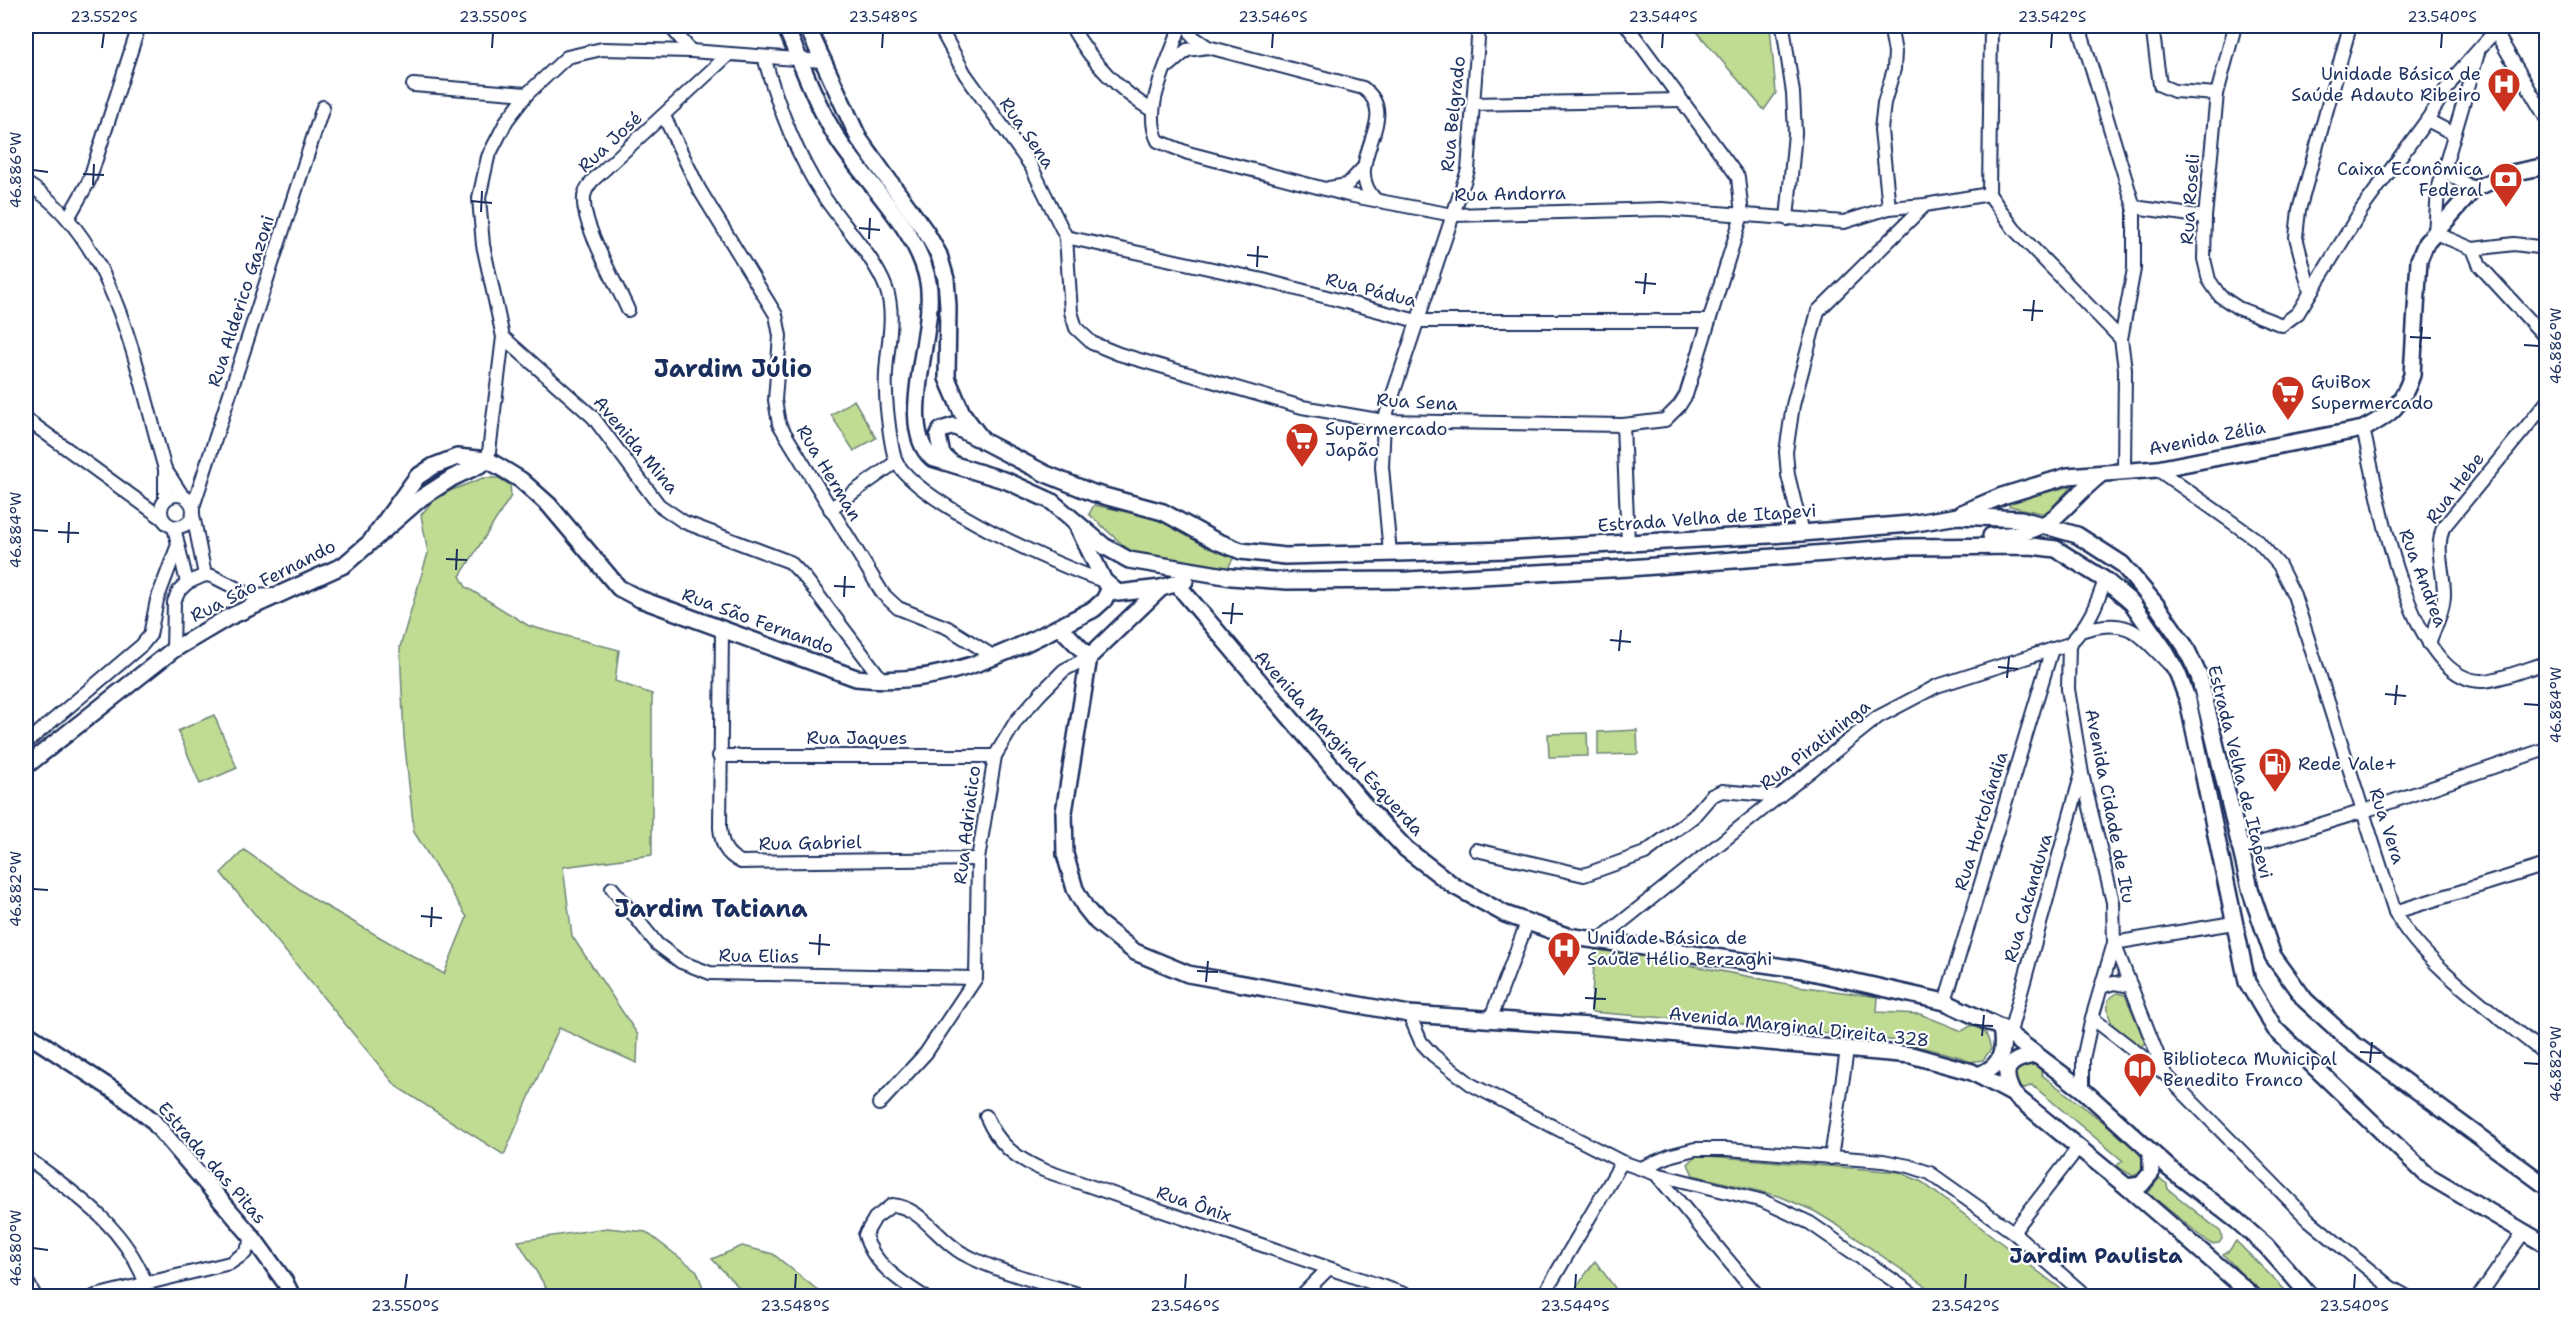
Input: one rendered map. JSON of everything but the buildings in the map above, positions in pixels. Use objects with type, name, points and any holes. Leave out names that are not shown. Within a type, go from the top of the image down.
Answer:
[{"type":"main road","points":[[785,26],[838,139],[908,232],[922,258],[931,306],[916,404],[916,432],[923,450],[932,458],[1028,490],[1051,501],[1075,519],[1104,546],[1129,560],[1215,575],[1287,581],[1408,580],[1639,568],[1905,548],[2031,546],[2056,549],[2104,580],[2132,603],[2178,674],[2188,701],[2247,982],[2276,1029],[2427,1175],[2547,1245]]},
{"type":"main road","name":"Estrada Velha de Itapevi","points":[[807,26],[859,140],[926,232],[939,255],[946,279],[948,297],[947,378],[962,412],[983,441],[1046,474],[1093,493],[1162,512],[1214,540],[1241,551],[1285,556],[1509,550],[1802,533],[1910,524],[1958,516],[2021,519],[2045,524],[2077,535],[2122,564],[2157,606],[2185,646],[2199,676],[2251,892],[2273,956],[2305,1000],[2351,1042],[2547,1186]]},
{"type":"main road","name":"Avenida Zélia","points":[[1958,516],[2002,496],[2068,476],[2157,469],[2363,429],[2388,417],[2407,390],[2412,375],[2420,260],[2426,243],[2474,189],[2507,174],[2547,166]]},
{"type":"main road","points":[[958,467],[942,455],[938,436],[941,430],[954,426],[983,441]]},
{"type":"main road","name":"Rua São Fernando","points":[[26,766],[173,650],[227,618],[344,565],[421,498],[486,460],[521,480],[549,505],[619,588],[640,599],[856,678],[883,681],[933,676],[996,658],[1094,609],[1104,600],[1107,585]]},
{"type":"main road","points":[[1905,548],[1913,541],[1922,539],[2009,536],[2045,524],[2059,516],[2086,486],[2102,474]]},
{"type":"main road","points":[[1075,519],[1107,585],[1125,594],[1215,575]]},
{"type":"main road","name":"Avenida Marginal Esquerda","points":[[1176,583],[1305,739],[1406,849],[1462,891],[1485,905],[1527,923],[1567,936],[1798,969],[1945,1002],[2005,1030],[2083,1090],[2151,1152],[2266,1246],[2310,1296]]},
{"type":"main road","name":"Rua Adriatico","points":[[1089,657],[1161,588]]},
{"type":"main road","points":[[1060,627],[1089,657]]},
{"type":"main road","name":"Avenida Marginal Direita 328","points":[[1089,657],[1064,826],[1065,854],[1075,889],[1097,922],[1134,952],[1188,974],[1409,1014],[1601,1027],[1911,1055],[1978,1075],[2013,1094],[2127,1186],[2253,1296]]},
{"type":"main road","points":[[1978,1075],[1997,1065],[2002,1055],[2005,1030]]},
{"type":"main road","name":"Estrada das Pitas","points":[[26,1033],[118,1094],[152,1120],[253,1238],[285,1282],[292,1296]]},
{"type":"main road","points":[[2013,1094],[2006,1074],[2010,1063],[2017,1058],[2035,1055]]},
{"type":"main road","points":[[2127,1186],[2141,1185],[2151,1173],[2151,1152]]},
{"type":"street","points":[[68,218],[82,197],[89,181],[139,26]]},
{"type":"street","points":[[670,26],[691,51]]},
{"type":"street","name":"Rua Sena","points":[[939,26],[965,74],[1031,166],[1066,237],[1071,312],[1082,337],[1092,343],[1119,354],[1302,406],[1384,421],[1623,425],[1665,420],[1679,406],[1686,394],[1742,214],[1738,177],[1627,26]]},
{"type":"street","points":[[1071,26],[1083,46],[1126,95],[1153,111]]},
{"type":"street","name":"Rua Andorra","points":[[1180,26],[1153,111],[1152,128],[1158,141],[1169,147],[1377,201],[1454,215],[1662,209],[1844,222],[1888,207],[1925,205],[1989,194]]},
{"type":"street","points":[[1188,26],[1193,37],[1208,47],[1363,88],[1372,95],[1378,111],[1363,168],[1366,189],[1377,201]]},
{"type":"street","name":"Rua Belgrado","points":[[1390,553],[1382,466],[1384,421],[1468,170],[1479,26]]},
{"type":"street","points":[[1783,26],[1794,93],[1795,133],[1787,219]]},
{"type":"street","points":[[1888,207],[1881,130],[1884,103],[1894,69],[1890,26]]},
{"type":"street","points":[[1991,26],[1989,194],[2014,228],[2121,339]]},
{"type":"street","points":[[2079,26],[2134,207],[2134,269],[2121,339],[2125,369],[2124,472]]},
{"type":"street","points":[[2152,26],[2160,85],[2174,91],[2217,94]]},
{"type":"street","name":"Rua Roseli","points":[[2235,26],[2217,94],[2205,217],[2204,259],[2209,280],[2220,296],[2238,308],[2282,325],[2298,313],[2310,292]]},
{"type":"street","points":[[2310,292],[2296,237],[2299,210],[2350,26]]},
{"type":"street","points":[[2310,292],[2362,209],[2427,120],[2455,76],[2480,49],[2495,28],[2547,118]]},
{"type":"street","points":[[1165,72],[1179,55],[1187,50],[1208,47]]},
{"type":"street","points":[[486,460],[503,337],[483,245],[479,198],[488,157],[507,120],[527,94],[567,57],[602,49],[691,51],[822,61]]},
{"type":"street","points":[[2480,49],[2438,190],[2435,233],[2473,249],[2514,244],[2547,248]]},
{"type":"street","name":"Rua José","points":[[628,310],[588,221],[584,203],[585,191],[592,181],[728,55]]},
{"type":"street","points":[[764,57],[772,85],[811,176],[877,271],[886,288],[891,311],[884,370],[887,410],[896,462],[917,482],[969,520],[1107,585]]},
{"type":"street","points":[[413,85],[527,94]]},
{"type":"street","points":[[1473,104],[1681,100]]},
{"type":"street","name":"Rua Alderico Gazoni","points":[[193,511],[323,107]]},
{"type":"street","name":"Rua Herman","points":[[664,116],[699,189],[776,315],[780,336],[775,400],[779,424],[830,509],[883,594],[898,608],[948,628],[996,658]]},
{"type":"street","points":[[2427,120],[2454,134]]},
{"type":"street","points":[[2446,165],[2452,176],[2474,189]]},
{"type":"street","points":[[1328,189],[1347,185],[1363,168]]},
{"type":"street","points":[[26,183],[68,218],[94,258],[114,297],[165,469],[165,500]]},
{"type":"street","points":[[1802,533],[1788,475],[1786,452],[1792,405],[1818,311],[1925,205]]},
{"type":"street","points":[[2134,207],[2205,217]]},
{"type":"street","name":"Rua Pádua","points":[[1066,237],[1263,280],[1417,321],[1709,321]]},
{"type":"street","points":[[2473,249],[2480,266],[2547,338]]},
{"type":"street","name":"Avenida Mina","points":[[503,337],[592,417],[659,505],[684,522],[790,562],[806,579],[883,681]]},
{"type":"street","name":"Rua Hebe","points":[[2429,644],[2442,607],[2444,592],[2438,541],[2443,528],[2547,403]]},
{"type":"street","points":[[26,419],[174,527],[187,583]]},
{"type":"street","points":[[1623,425],[1628,543]]},
{"type":"street","name":"Rua Andrea","points":[[2363,429],[2381,517],[2419,630],[2445,665],[2461,675],[2481,682],[2547,663]]},
{"type":"street","points":[[830,509],[896,462]]},
{"type":"street","points":[[165,469],[193,511],[205,575]]},
{"type":"street","name":"Rua Vera","points":[[2157,469],[2257,540],[2279,565],[2294,595],[2395,912],[2408,934],[2439,966],[2547,1055]]},
{"type":"street","points":[[162,518],[161,507],[165,500],[172,495],[183,495]]},
{"type":"street","points":[[174,527],[188,523],[193,511]]},
{"type":"street","points":[[26,743],[142,645],[150,635],[157,600],[177,547]]},
{"type":"street","points":[[173,650],[174,602],[178,591],[187,583],[205,575],[222,580],[250,595],[284,593]]},
{"type":"street","name":"Rua Piratininga","points":[[1598,941],[1870,723],[1901,703],[1937,686],[2069,644],[2084,630],[2095,608],[2104,580]]},
{"type":"street","points":[[2084,630],[2103,624],[2121,625],[2136,633],[2178,674]]},
{"type":"street","name":"Rua Gabriel","points":[[722,629],[719,756],[722,846],[731,857],[741,862],[978,859]]},
{"type":"street","name":"Avenida Cidade de Itu","points":[[2069,644],[2068,689],[2082,774],[2113,902],[2114,943],[2165,1074]]},
{"type":"street","name":"Rua Hortolândia","points":[[1945,1002],[2052,649]]},
{"type":"street","name":"Rua Adriatico","points":[[976,978],[978,859],[995,756],[1016,722],[1041,693],[1064,670],[1089,657]]},
{"type":"street","points":[[2240,849],[2364,811],[2547,749]]},
{"type":"street","name":"Rua Jaques","points":[[719,756],[995,756]]},
{"type":"street","name":"Rua Catanduva","points":[[2005,1030],[2082,774]]},
{"type":"street","points":[[1476,850],[1584,875],[1645,853],[1693,817],[1711,796],[1722,791],[1779,796]]},
{"type":"street","points":[[2395,912],[2547,865]]},
{"type":"street","name":"Rua Elias","points":[[612,888],[657,944],[681,962],[710,973],[976,978]]},
{"type":"street","points":[[1490,1020],[1527,923]]},
{"type":"street","points":[[2083,1090],[2083,1059],[2092,1018],[2114,943],[2233,923]]},
{"type":"street","points":[[879,1104],[926,1053],[976,978]]},
{"type":"street","points":[[2101,987],[2114,983],[2131,986]]},
{"type":"street","points":[[1409,1014],[1421,1042],[1432,1055],[1472,1085],[1622,1162],[1656,1174],[1763,1202],[1810,1223],[1916,1296]]},
{"type":"street","name":"Avenida Cidade de Itu","points":[[2092,1018],[2165,1074],[2309,1220],[2390,1287],[2406,1296]]},
{"type":"street","points":[[1831,1158],[1847,1050]]},
{"type":"street","points":[[2062,1075],[2083,1059]]},
{"type":"street","name":"Rua Ônix","points":[[986,1116],[1003,1146],[1022,1161],[1088,1187],[1410,1296]]},
{"type":"street","points":[[2013,1232],[2078,1148]]},
{"type":"street","points":[[1641,1168],[1672,1155],[1695,1149],[1727,1149],[1883,1161],[1930,1173],[2013,1232],[2086,1296]]},
{"type":"street","points":[[26,1158],[100,1214],[130,1251],[146,1284]]},
{"type":"street","points":[[1543,1296],[1564,1264],[1622,1162]]},
{"type":"street","points":[[1656,1174],[1758,1296]]},
{"type":"street","points":[[923,1296],[898,1279],[874,1256],[865,1235],[875,1218],[892,1205],[904,1206],[913,1211],[962,1253],[1084,1296]]},
{"type":"street","points":[[2479,1296],[2523,1233]]},
{"type":"street","points":[[95,1296],[230,1263],[245,1252],[253,1238]]},
{"type":"street","points":[[1301,1296],[1328,1269]]},
{"type":"street","points":[[26,1280],[35,1296]]},
{"type":"green space","points":[[1692,26],[1770,26],[1776,93],[1764,110]]},
{"type":"green space","points":[[854,400],[876,438],[854,451],[831,415]]},
{"type":"green space","points":[[483,478],[499,478],[510,485],[511,496],[460,576],[466,587],[529,626],[619,650],[615,681],[652,694],[652,855],[563,867],[572,936],[638,1035],[637,1063],[559,1028],[504,1155],[397,1087],[221,873],[244,850],[317,901],[444,974],[467,917],[414,832],[404,737],[400,647],[428,553],[421,515],[437,496]]},
{"type":"green space","points":[[2072,486],[2046,514],[2009,506],[2009,501]]},
{"type":"green space","points":[[1094,505],[1151,517],[1235,555],[1228,568],[1135,556],[1089,514]]},
{"type":"green space","points":[[214,715],[237,768],[200,784],[178,731]]},
{"type":"green space","points":[[1637,730],[1638,754],[1598,755],[1598,732]]},
{"type":"green space","points":[[1587,733],[1588,756],[1549,757],[1548,734]]},
{"type":"green space","points":[[1595,947],[1798,986],[1878,997],[1877,1012],[1920,1014],[1962,1031],[1972,1025],[1986,1034],[1991,1049],[1983,1060],[1968,1062],[1960,1057],[1898,1041],[1754,1025],[1591,1012]]},
{"type":"green space","points":[[2117,993],[2125,995],[2145,1042],[2141,1048],[2127,1040],[2112,1023],[2108,1000]]},
{"type":"green space","points":[[2032,1062],[2040,1067],[2042,1075],[2132,1144],[2143,1159],[2141,1172],[2133,1176],[2116,1166],[2123,1161],[2032,1085],[2023,1089],[2016,1083],[2016,1069]]},
{"type":"green space","points":[[1697,1155],[1899,1172],[1922,1182],[2070,1296],[1940,1296],[1814,1211],[1779,1196],[1693,1175],[1688,1164]]},
{"type":"green space","points":[[2159,1178],[2167,1184],[2168,1189],[2221,1232],[2222,1239],[2219,1243],[2211,1244],[2157,1200],[2152,1201],[2146,1196]]},
{"type":"green space","points":[[607,1228],[646,1232],[697,1271],[706,1296],[551,1296],[518,1241]]},
{"type":"green space","points":[[2236,1241],[2291,1296],[2262,1296],[2223,1254],[2229,1251]]},
{"type":"green space","points":[[742,1246],[773,1254],[825,1296],[747,1296],[712,1259]]},
{"type":"green space","points":[[1595,1261],[1621,1296],[1570,1296]]},
{"type":"place","name":"Unidade Básica de Saúde Adauto Ribeiro","points":[[2504,113]]},
{"type":"place","name":"Caixa Econômica Federal","points":[[2506,208]]},
{"type":"place","name":"GuiBox Supermercado","points":[[2288,421]]},
{"type":"place","name":"Supermercado Japão","points":[[1302,468]]},
{"type":"place","name":"Rede Vale+","points":[[2275,793]]},
{"type":"place","name":"Unidade Básica de Saúde Hélio Berzaghi","points":[[1564,977]]},
{"type":"place","name":"Biblioteca Municipal Benedito Franco","points":[[2140,1098]]},
{"type":"district","name":"Jardim Júlio","points":[[733,369]]},
{"type":"district","name":"Jardim Tatiana","points":[[711,909]]},
{"type":"district","name":"Jardim Paulista","points":[[2096,1256]]}]
